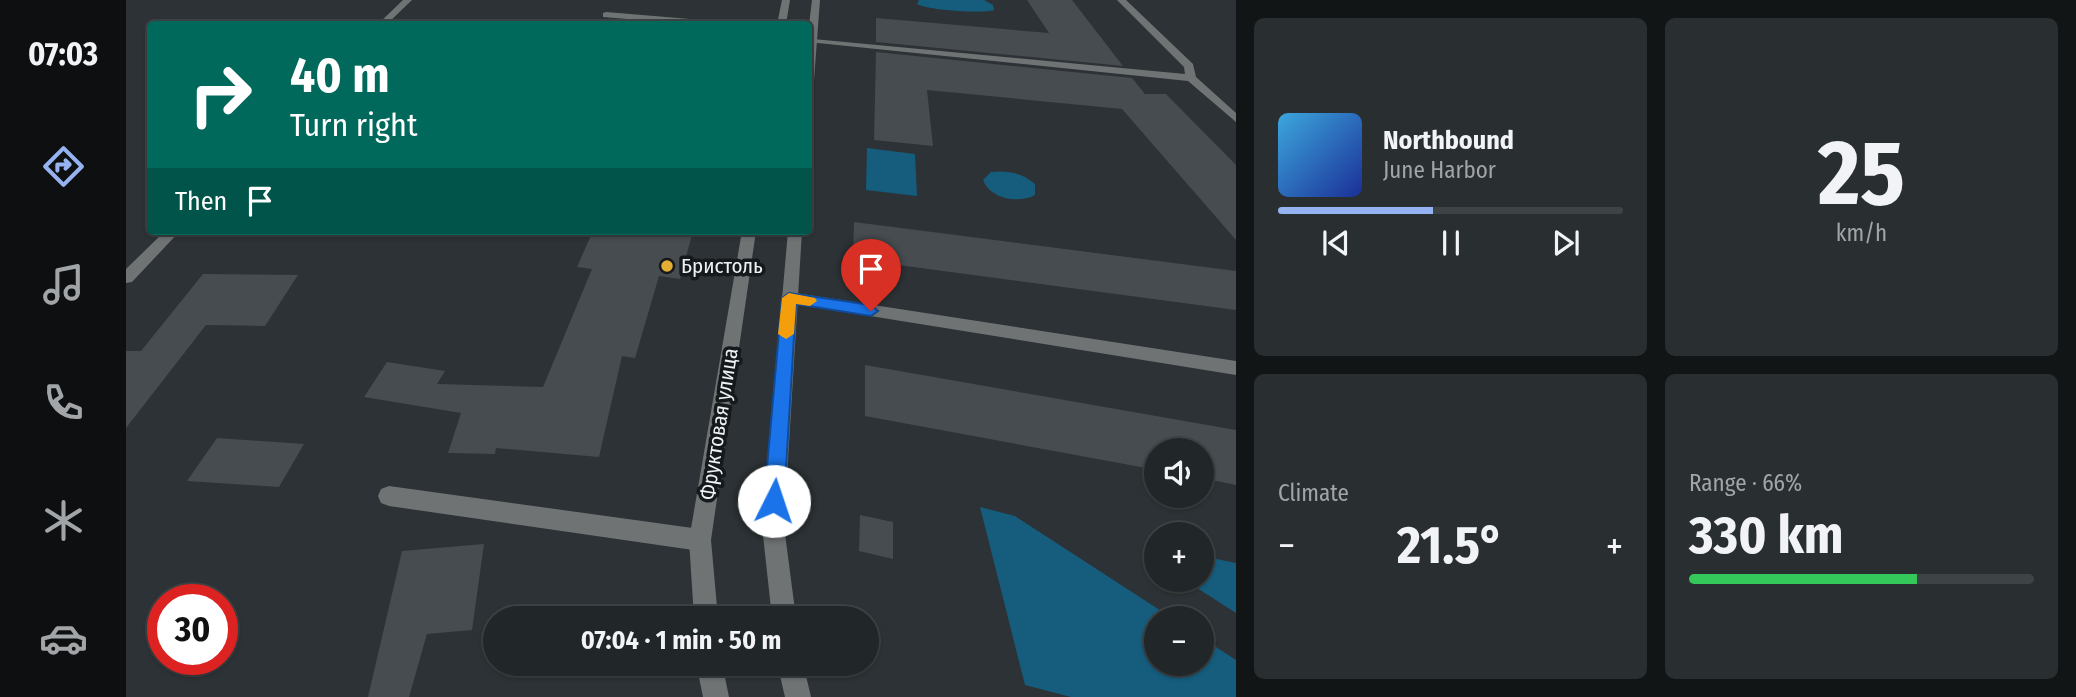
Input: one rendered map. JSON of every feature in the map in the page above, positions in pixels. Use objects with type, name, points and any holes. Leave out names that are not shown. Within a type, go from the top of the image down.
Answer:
[{"type":"street","points":[[385,21],[408,0]]},
{"type":"street","points":[[782,21],[786,0]]},
{"type":"street","points":[[812,52],[816,0]]},
{"type":"street","points":[[1121,0],[1189,66],[1191,78]]},
{"type":"street","points":[[606,15],[677,21]]},
{"type":"street","points":[[813,42],[1191,78],[1236,119]]},
{"type":"street","points":[[126,278],[169,235]]},
{"type":"street","name":"Фруктовая улица","points":[[705,606],[700,540],[748,235]]},
{"type":"street","points":[[783,606],[773,526],[796,235]]},
{"type":"street","points":[[789,298],[1236,368]]},
{"type":"street","points":[[389,496],[700,540]]},
{"type":"street","points":[[712,676],[716,697]]},
{"type":"street","points":[[793,676],[798,697]]},
{"type":"shaded area","points":[[919,0],[984,0],[993,5],[994,10],[943,10],[917,4]]},
{"type":"shaded area","points":[[867,148],[915,154],[917,196],[866,190]]},
{"type":"shaded area","points":[[1003,171],[1025,177],[1035,184],[1035,195],[1013,199],[992,192],[983,180],[991,172]]},
{"type":"shaded area","points":[[980,507],[1015,516],[1154,606],[1144,606],[1144,676],[1214,676],[1214,646],[1236,660],[1236,697],[1071,697],[1025,685]]},
{"type":"shaded area","points":[[1214,558],[1236,563],[1236,613],[1203,592],[1214,592]]},
{"type":"building","points":[[1027,0],[1072,0],[1123,66],[876,42],[876,18],[1049,33]]},
{"type":"building","points":[[876,52],[1132,78],[1145,94],[1166,94],[1236,165],[1236,240],[1122,109],[927,90],[933,146],[874,140]]},
{"type":"building","points":[[854,222],[1236,271],[1236,310],[853,259]]},
{"type":"building","points":[[591,235],[692,235],[680,279],[659,276],[635,358],[622,356],[599,457],[496,448],[495,454],[448,453],[461,413],[364,397],[387,362],[445,371],[437,384],[543,387],[592,269],[577,267]]},
{"type":"building","points":[[203,274],[298,275],[265,326],[206,325],[126,428],[126,351],[141,351]]},
{"type":"building","points":[[865,365],[1236,430],[1236,485],[1214,480],[1214,438],[1144,438],[1144,468],[865,416]]},
{"type":"building","points":[[217,438],[304,444],[279,487],[187,481]]},
{"type":"building","points":[[860,515],[893,522],[893,559],[859,551]]},
{"type":"building","points":[[484,544],[472,630],[427,634],[409,697],[368,697],[402,551]]},
{"type":"slow traffic","points":[[786,334],[789,298],[810,301]]},
{"type":"place","name":"Бристоль","points":[[667,266]]},
{"type":"route","points":[[774,501],[789,298],[871,311]]}]
